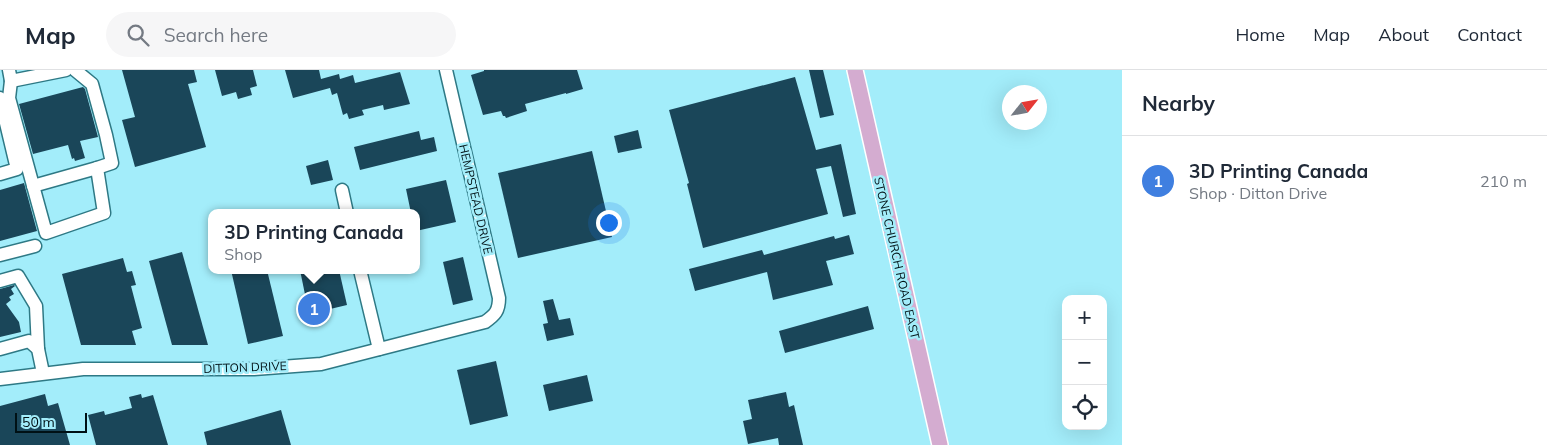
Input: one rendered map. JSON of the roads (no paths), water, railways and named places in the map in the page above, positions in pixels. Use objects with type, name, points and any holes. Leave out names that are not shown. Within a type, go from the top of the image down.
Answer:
[{"type":"main road","name":"STONE CHURCH ROAD EAST","points":[[855,70],[940,445]]},
{"type":"street","points":[[66,70],[10,75],[9,98],[46,232],[104,213],[97,168]]},
{"type":"street","points":[[33,186],[112,163],[92,84],[75,70]]},
{"type":"street","name":"HEMPSTEAD DRIVE","points":[[446,70],[499,298],[499,306],[495,316],[485,322]]},
{"type":"street","points":[[0,98],[5,143],[17,169],[0,174]]},
{"type":"street","points":[[342,190],[346,209]]},
{"type":"street","points":[[0,255],[35,246]]},
{"type":"street","points":[[361,274],[378,349]]},
{"type":"street","points":[[0,281],[18,276],[36,306],[38,349],[43,373]]},
{"type":"street","name":"DITTON DRIVE","points":[[0,379],[82,369],[254,368],[321,364],[485,322]]},
{"type":"street","points":[[0,349],[29,341],[38,349]]},
{"type":"place","name":"3D Printing Canada","points":[[314,309]]}]
